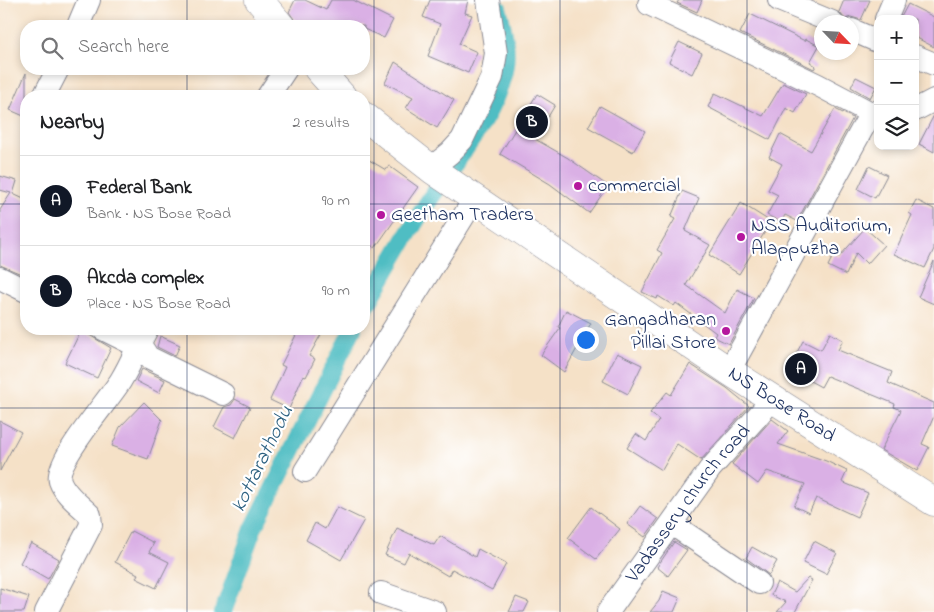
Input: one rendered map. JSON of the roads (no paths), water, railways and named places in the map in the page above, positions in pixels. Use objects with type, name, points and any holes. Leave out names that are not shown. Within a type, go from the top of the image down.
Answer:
[{"type":"main road","points":[[258,0],[276,20]]},
{"type":"main road","points":[[323,75],[337,90]]},
{"type":"main road","name":"NS Bose Road","points":[[370,121],[432,169],[729,372],[934,502]]},
{"type":"street","points":[[81,20],[89,0]]},
{"type":"street","points":[[432,169],[462,140],[492,77],[496,52],[488,0]]},
{"type":"street","points":[[779,0],[815,15]]},
{"type":"street","points":[[888,15],[894,0]]},
{"type":"street","points":[[650,4],[874,113],[729,372]]},
{"type":"street","points":[[859,33],[874,39]]},
{"type":"street","points":[[919,58],[934,64]]},
{"type":"street","points":[[47,90],[55,75]]},
{"type":"street","points":[[272,90],[282,75]]},
{"type":"street","points":[[919,108],[934,100]]},
{"type":"street","points":[[305,471],[466,192]]},
{"type":"street","points":[[0,278],[20,288]]},
{"type":"street","points":[[126,335],[141,339]]},
{"type":"street","points":[[141,339],[148,357],[223,394]]},
{"type":"street","points":[[46,612],[91,525],[90,515],[70,495],[60,480],[61,468],[72,447],[121,380],[141,339]]},
{"type":"street","name":"Vadassery church road","points":[[608,612],[710,469],[773,399]]},
{"type":"street","points":[[672,524],[759,583]]},
{"type":"street","points":[[381,593],[435,612]]},
{"type":"waterway","name":"kottarathodu","points":[[370,300],[414,224],[473,138],[498,92],[506,58],[504,33],[498,8]]},
{"type":"waterway","name":"kottarathodu","points":[[223,612],[253,529],[350,335]]},
{"type":"place","name":"Akcda complex","points":[[532,122]]},
{"type":"place","name":"commercial","points":[[578,186]]},
{"type":"place","name":"Geetham Traders","points":[[381,215]]},
{"type":"place","name":"NSS Auditorium, Alappuzha","points":[[741,237]]},
{"type":"place","name":"Gangadharan Pillai Store","points":[[726,331]]},
{"type":"place","name":"Federal Bank","points":[[801,369]]}]
